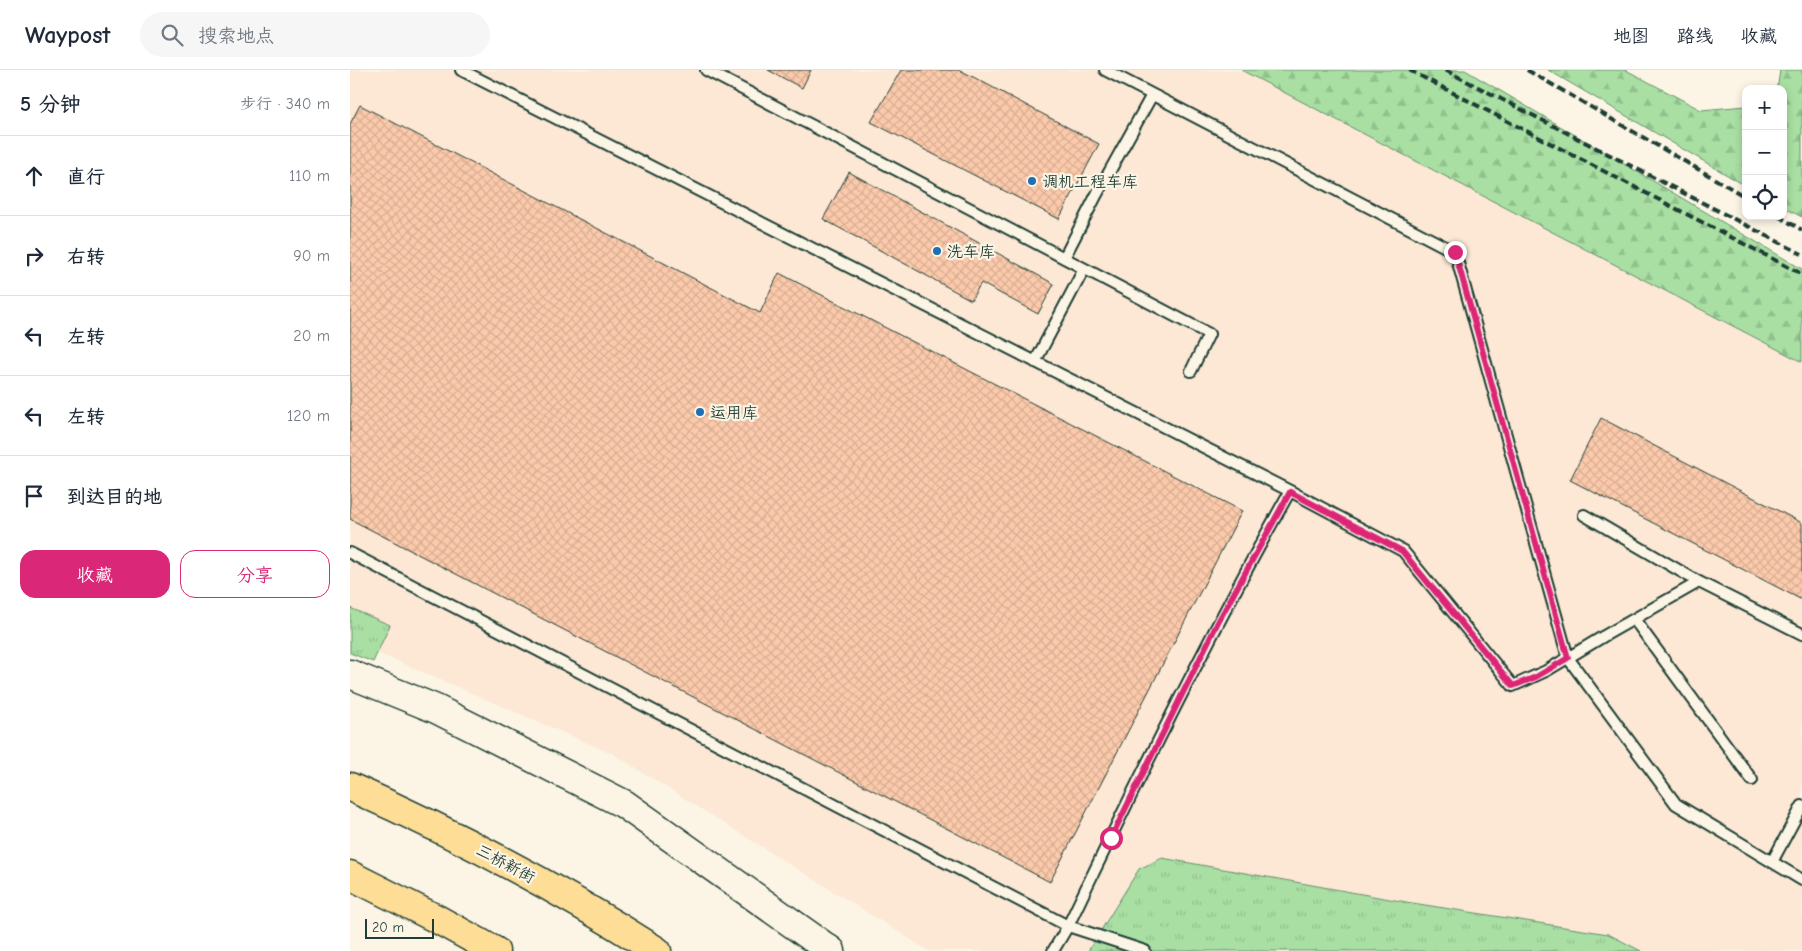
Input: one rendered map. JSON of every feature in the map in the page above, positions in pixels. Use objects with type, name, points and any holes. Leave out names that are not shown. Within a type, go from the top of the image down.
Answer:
[{"type":"highway","name":"三桥新街","points":[[350,787],[420,818],[512,865],[613,923],[657,951]]},
{"type":"highway","points":[[350,875],[495,951]]},
{"type":"main road","points":[[350,674],[436,710],[624,804],[831,951]]},
{"type":"lane","points":[[461,70],[1290,492],[1402,551],[1513,686],[1536,677],[1699,582]]},
{"type":"lane","points":[[706,70],[1208,334],[1191,371]]},
{"type":"lane","points":[[1105,70],[1455,252],[1568,658],[1676,804],[1802,880]]},
{"type":"lane","points":[[1064,258],[1116,158],[1152,95]]},
{"type":"lane","points":[[1035,362],[1084,269]]},
{"type":"lane","points":[[1053,951],[1068,926],[1218,622],[1290,492]]},
{"type":"lane","points":[[1584,514],[1699,582],[1802,634]]},
{"type":"lane","points":[[350,553],[1068,926],[1145,951]]},
{"type":"lane","points":[[1634,619],[1752,780]]},
{"type":"lane","points":[[1772,862],[1802,806]]},
{"type":"shaded area","points":[[350,70],[1241,70],[1802,362],[1802,951],[929,951],[613,754],[350,641]]},
{"type":"green space","points":[[1241,70],[1465,70],[1802,269],[1802,362]]},
{"type":"green space","points":[[1548,70],[1626,70],[1701,110],[1742,106],[1742,184]]},
{"type":"green space","points":[[1780,70],[1802,70],[1802,217],[1787,209],[1787,85],[1778,84]]},
{"type":"green space","points":[[350,608],[390,625],[373,662],[350,653]]},
{"type":"green space","points":[[1162,858],[1406,902],[1608,934],[1641,951],[1088,951],[1139,869]]},
{"type":"building","points":[[768,70],[811,70],[802,88]]},
{"type":"building","name":"调机工程车库","points":[[901,70],[960,70],[1099,144],[1059,219],[871,122]]},
{"type":"building","name":"运用库","points":[[360,105],[760,313],[779,273],[1242,511],[1050,882],[350,519],[350,124]]},
{"type":"building","name":"洗车库","points":[[849,172],[1054,284],[1038,314],[981,283],[971,300],[823,219]]},
{"type":"building","points":[[1601,418],[1802,523],[1802,600],[1570,480]]},
{"type":"railway","points":[[1409,70],[1802,274]]},
{"type":"railway","points":[[1445,70],[1802,254]]},
{"type":"railway","points":[[1527,70],[1742,195]]},
{"type":"railway","points":[[1785,220],[1802,230]]},
{"type":"place","name":"调机工程车库","points":[[1032,181]]},
{"type":"place","name":"洗车库","points":[[937,251]]},
{"type":"place","name":"运用库","points":[[700,412]]},
{"type":"route","points":[[1111,838],[1218,622],[1290,492],[1402,551],[1513,686],[1536,677],[1568,658],[1455,252]]}]
